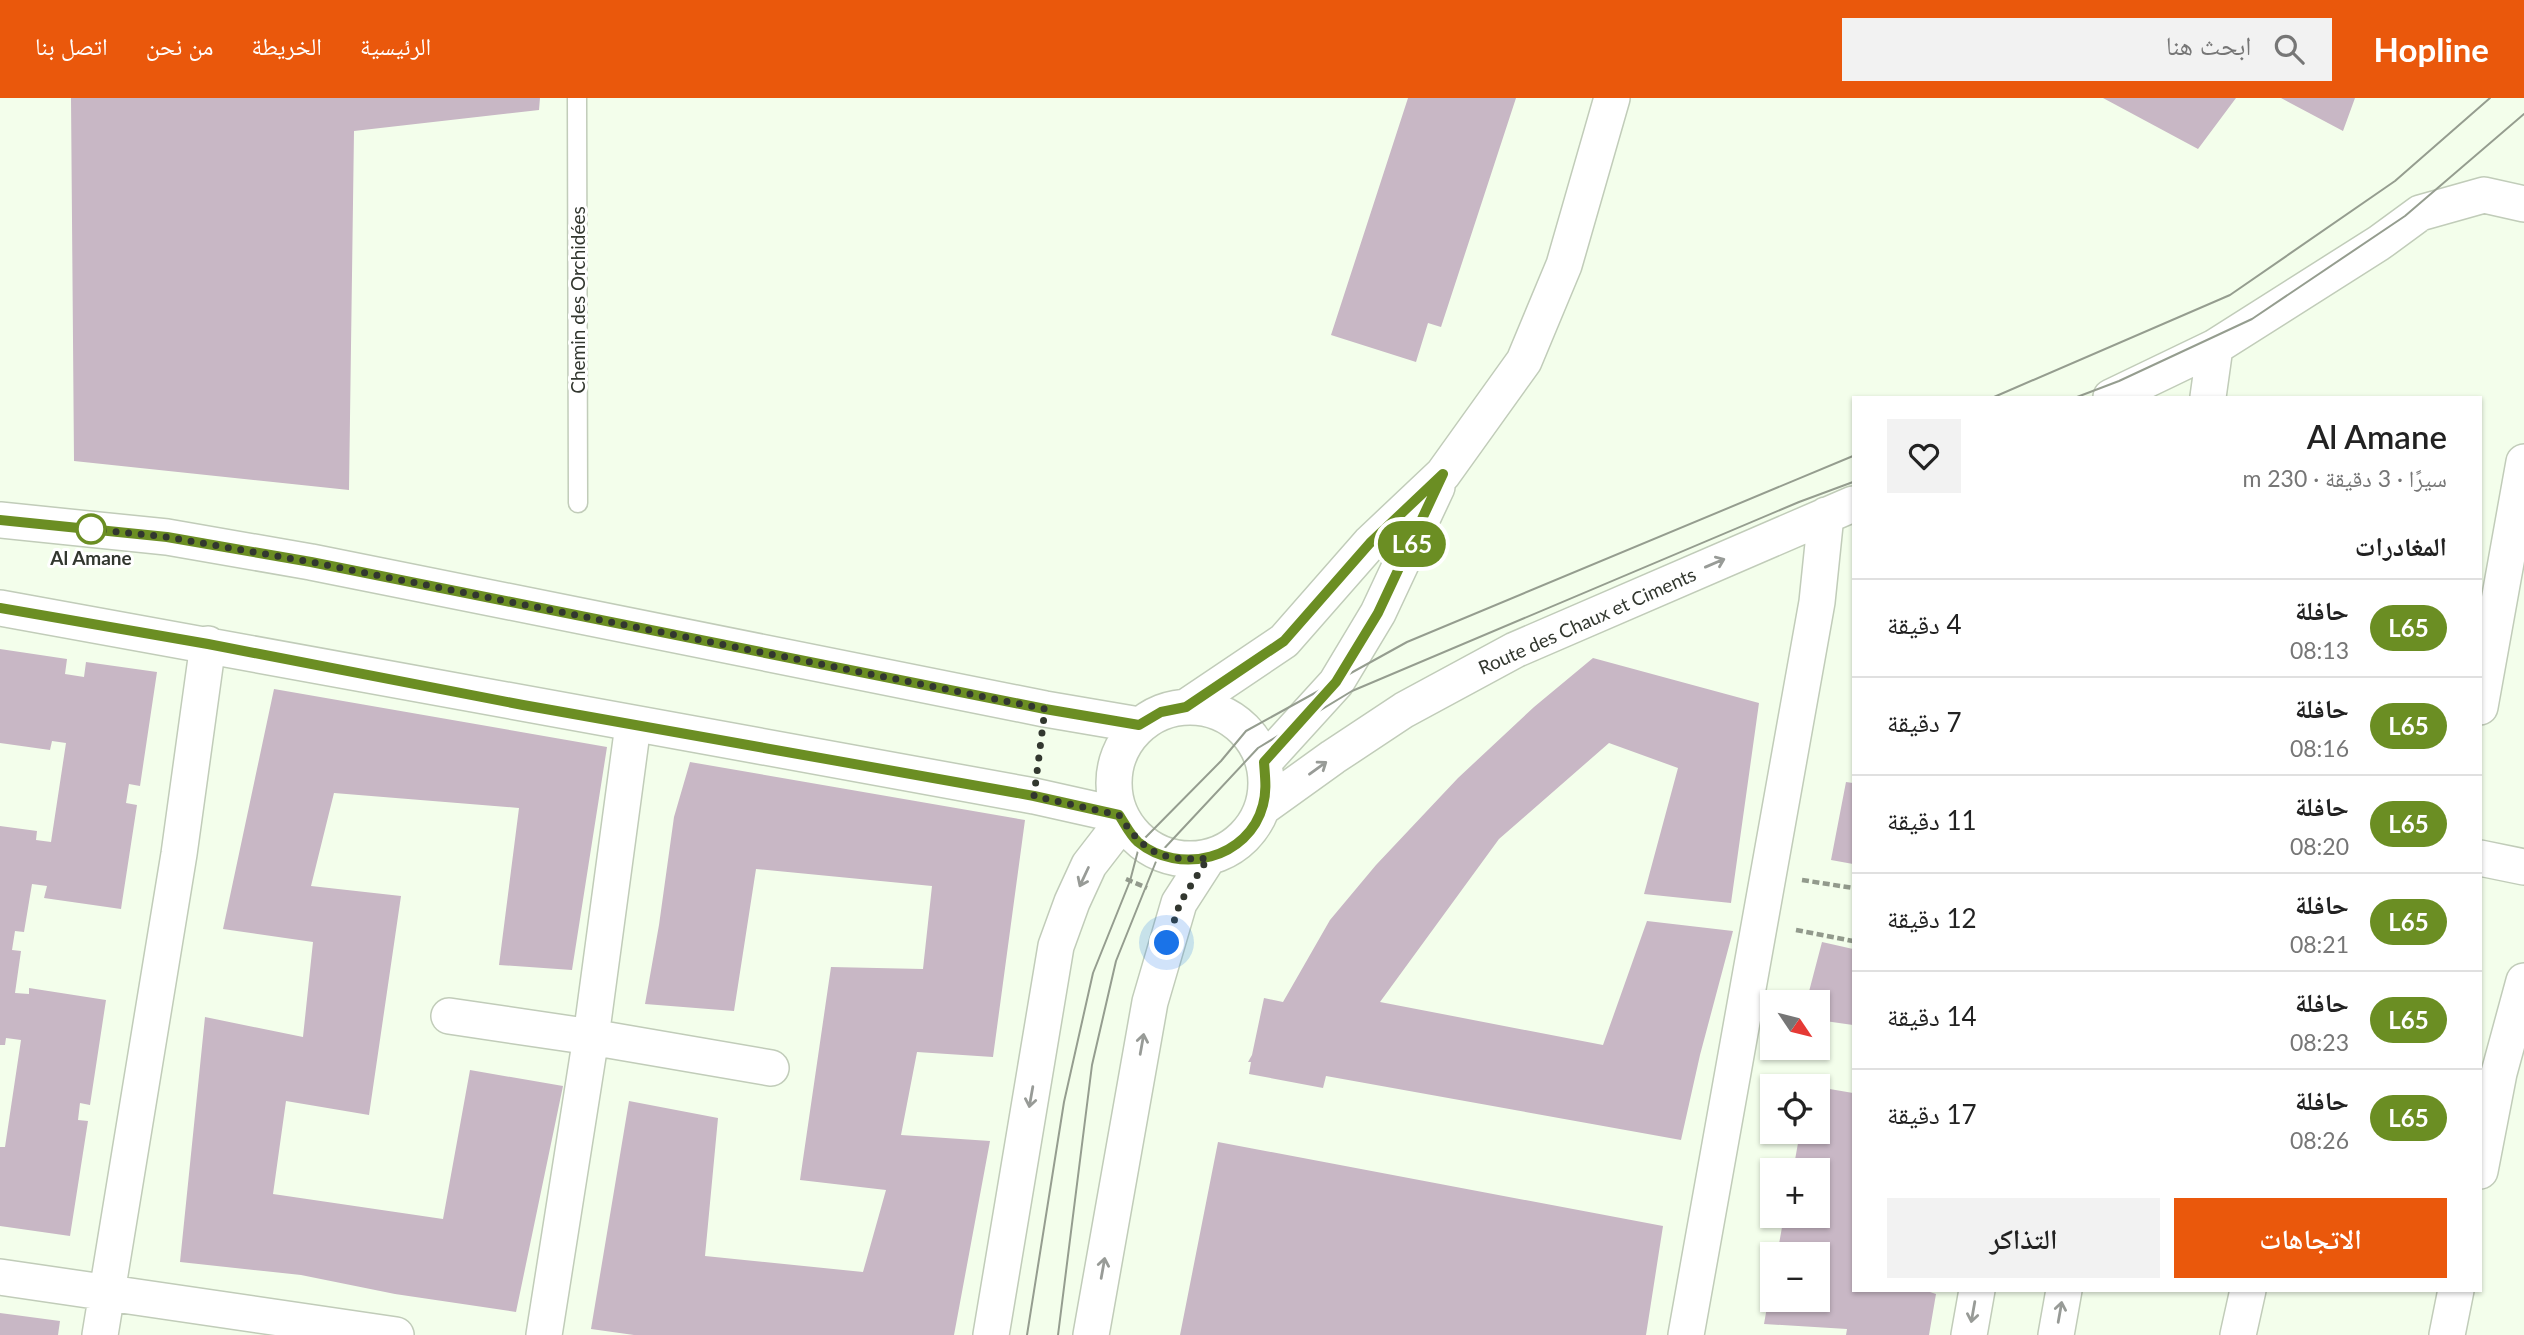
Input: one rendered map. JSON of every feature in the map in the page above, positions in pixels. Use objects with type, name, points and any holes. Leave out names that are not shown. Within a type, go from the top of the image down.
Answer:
[{"type":"street","points":[[1264,762],[1336,682],[1378,613],[1443,474],[1524,360],[1564,265],[1612,98]]},
{"type":"street","points":[[2113,396],[2215,347],[2379,243],[2420,213],[2484,195],[2524,204]]},
{"type":"street","points":[[2207,396],[2215,347]]},
{"type":"street","points":[[2482,698],[2519,524],[2524,462]]},
{"type":"street","points":[[1186,707],[1284,641],[1370,543],[1443,474]]},
{"type":"street","points":[[1686,1335],[1817,602],[1840,509]]},
{"type":"street","name":"Route des Chaux et Ciments","points":[[1262,808],[1405,710],[1515,650],[1840,509]]},
{"type":"street","points":[[0,520],[167,537],[311,562],[1045,709],[1139,725]]},
{"type":"street","points":[[0,608],[1034,796],[1121,818]]},
{"type":"street","points":[[100,1335],[180,853],[208,644]]},
{"type":"street","points":[[1186,707],[1208,708],[1229,717],[1246,731],[1264,762],[1266,785],[1262,808],[1250,831],[1231,848],[1208,858],[1183,860],[1159,854],[1140,843],[1121,818],[1113,792],[1114,768],[1123,745],[1139,725],[1161,712],[1186,707]]},
{"type":"street","points":[[544,1335],[591,1037],[633,725]]},
{"type":"street","points":[[991,1335],[1056,946],[1089,865],[1121,818]]},
{"type":"street","points":[[1091,1335],[1150,1002],[1180,903],[1208,858]]},
{"type":"street","points":[[2482,858],[2524,867]]},
{"type":"street","points":[[2482,1162],[2524,981]]},
{"type":"street","points":[[449,1016],[771,1068]]},
{"type":"street","points":[[0,1277],[396,1335]]},
{"type":"street","points":[[1969,1335],[1977,1292]]},
{"type":"street","points":[[2056,1335],[2064,1292]]},
{"type":"street","points":[[2238,1335],[2248,1292]]},
{"type":"street","points":[[2446,1335],[2456,1292]]},
{"type":"lane","name":"Chemin des Orchidées","points":[[577,98],[578,503]]},
{"type":"path","points":[[1089,865],[1180,903]]},
{"type":"path","points":[[1768,874],[1852,888]]},
{"type":"path","points":[[1760,923],[1852,941]]},
{"type":"building","points":[[71,98],[540,98],[539,110],[354,131],[349,490],[74,461]]},
{"type":"building","points":[[1408,98],[1516,98],[1441,327],[1428,323],[1416,362],[1331,335]]},
{"type":"building","points":[[2103,98],[2236,98],[2198,149]]},
{"type":"building","points":[[2281,98],[2355,98],[2343,131]]},
{"type":"building","points":[[0,649],[67,659],[65,674],[84,677],[86,662],[157,672],[140,786],[129,784],[126,803],[137,805],[121,909],[44,898],[47,886],[32,884],[24,932],[15,931],[12,950],[21,951],[15,993],[29,994],[29,988],[106,1000],[90,1105],[80,1103],[78,1120],[88,1121],[70,1236],[0,1226],[0,1147],[5,1147],[21,1040],[6,1038],[5,1045],[0,1045],[0,826],[37,831],[36,840],[51,842],[66,743],[52,741],[50,750],[0,743]]},
{"type":"building","points":[[1593,658],[1759,703],[1731,903],[1644,894],[1678,768],[1609,743],[1499,839],[1380,1002],[1603,1045],[1647,921],[1733,931],[1681,1140],[1326,1076],[1323,1088],[1249,1074],[1251,1062],[1248,1062],[1252,1055],[1264,998],[1283,1002],[1330,920],[1376,865],[1458,778],[1534,707]]},
{"type":"building","points":[[274,689],[607,747],[572,970],[499,965],[519,808],[334,793],[311,886],[401,896],[369,1115],[286,1101],[273,1194],[443,1219],[470,1070],[563,1086],[516,1312],[395,1294],[301,1275],[180,1262],[205,1017],[303,1037],[313,942],[223,929]]},
{"type":"building","points":[[690,762],[1025,820],[993,1057],[917,1052],[901,1135],[990,1141],[954,1335],[634,1335],[591,1329],[629,1101],[718,1118],[705,1256],[863,1272],[886,1190],[800,1180],[831,967],[923,969],[932,886],[756,869],[734,1011],[645,1004],[674,817]]},
{"type":"building","points":[[1846,782],[1852,783],[1852,864],[1831,860]]},
{"type":"building","points":[[1822,942],[1852,949],[1852,1025],[1830,1022],[1830,990],[1809,990]]},
{"type":"building","points":[[1830,1089],[1852,1093],[1852,1292],[1936,1294],[1929,1335],[1846,1335],[1847,1329],[1764,1324],[1766,1312],[1830,1312],[1830,1242],[1779,1242],[1782,1228],[1830,1228],[1830,1158],[1795,1158],[1798,1144],[1830,1144]]},
{"type":"building","points":[[1218,1142],[1663,1226],[1646,1335],[1180,1335]]},
{"type":"building","points":[[0,1313],[60,1321],[58,1335],[0,1335]]},
{"type":"tram line","points":[[1996,396],[2230,295],[2395,181],[2490,98]]},
{"type":"tram line","points":[[2080,396],[2119,381],[2252,319],[2405,216],[2524,114]]},
{"type":"tram line","points":[[1027,1335],[1064,1102],[1093,973],[1130,881],[1140,843],[1221,761],[1246,731],[1407,642],[1852,456]]},
{"type":"tram line","points":[[1058,1335],[1092,1065],[1116,961],[1159,854],[1258,748],[1352,691],[1799,502],[1852,482]]},
{"type":"bus line","name":"L65","points":[[0,520],[167,537],[311,562],[1045,709],[1139,725],[1161,712],[1186,707],[1284,641],[1370,543],[1443,474],[1378,613],[1336,682],[1264,762],[1266,785],[1262,808],[1250,831],[1231,848],[1208,858],[1183,860],[1159,854],[1140,843],[1119,815],[1034,796],[0,608]]},
{"type":"place","name":"Al Amane","points":[[91,529]]},
{"type":"route","points":[[91,529],[167,537],[311,562],[1045,709],[1034,796],[1119,815],[1140,843],[1159,854],[1183,860],[1208,858],[1180,903],[1167,943]]}]
